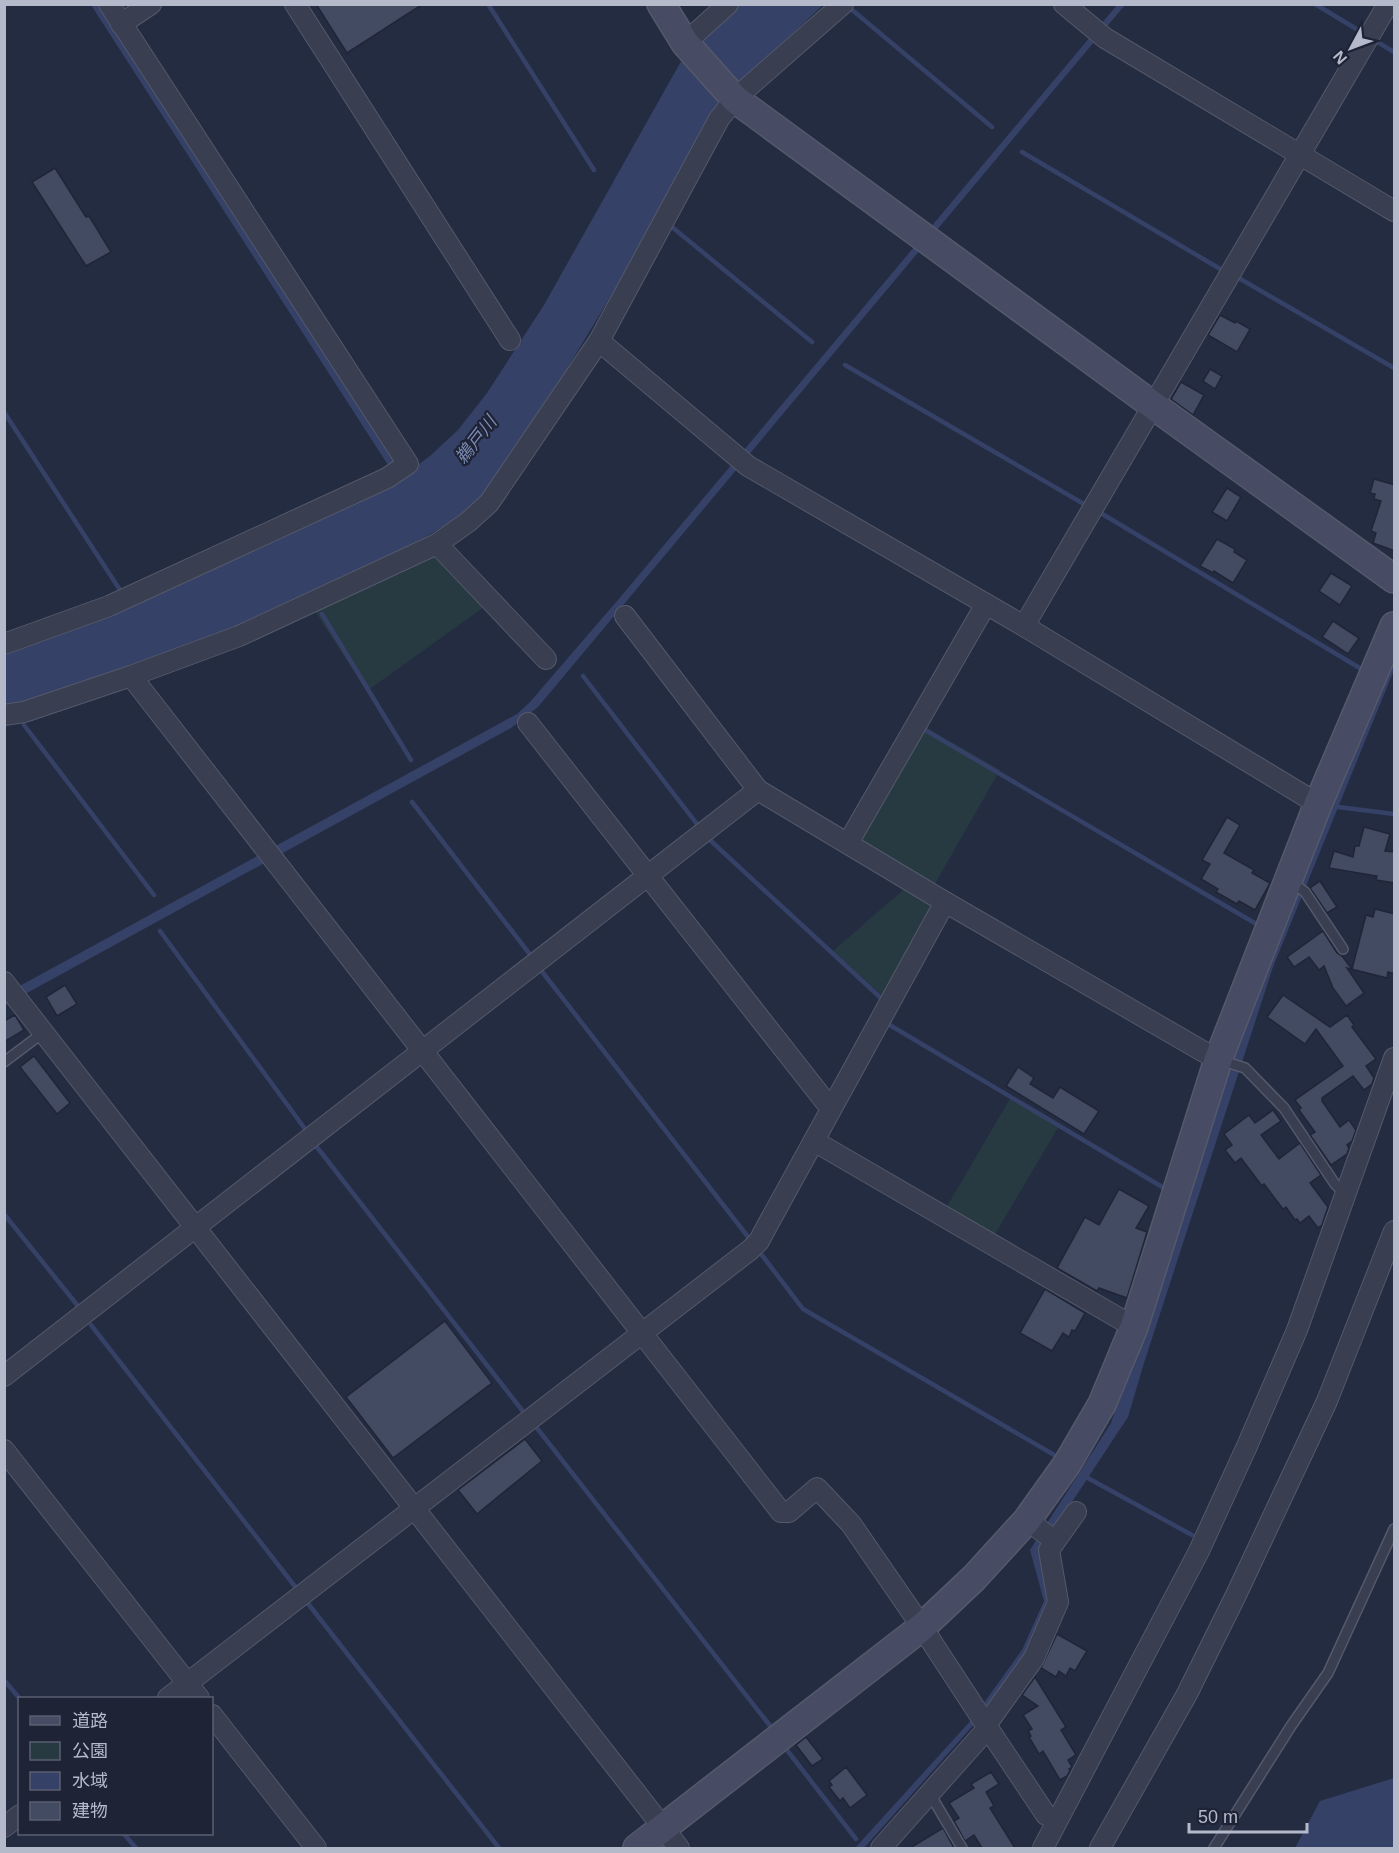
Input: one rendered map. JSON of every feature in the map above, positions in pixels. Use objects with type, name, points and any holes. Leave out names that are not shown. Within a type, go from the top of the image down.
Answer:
[{"type":"street","points":[[4,644],[109,606],[387,478],[408,464],[109,4]]},
{"type":"street","points":[[121,24],[151,4]]},
{"type":"street","points":[[296,4],[510,340]]},
{"type":"street","points":[[661,4],[685,43],[734,98],[1154,406],[1395,579]]},
{"type":"street","points":[[685,43],[728,4]]},
{"type":"street","points":[[4,715],[24,712],[239,636],[437,544],[468,522],[489,503],[599,341],[719,119],[734,98],[843,4]]},
{"type":"street","points":[[1064,4],[1097,32],[1395,211]]},
{"type":"street","points":[[1024,626],[1388,4]]},
{"type":"street","points":[[599,341],[741,460],[1024,626],[1318,804]]},
{"type":"street","points":[[437,544],[546,659]]},
{"type":"street","points":[[848,843],[986,604]]},
{"type":"street","points":[[625,616],[759,790],[945,902],[1218,1060]]},
{"type":"street","points":[[880,1848],[930,1793],[983,1720],[1034,1658],[1058,1602],[1049,1550],[1043,1532],[1067,1464],[1102,1404],[1134,1327],[1218,1060],[1296,885],[1318,804],[1395,627]]},
{"type":"street","points":[[131,676],[781,1512],[789,1512],[817,1488],[851,1524],[1046,1815]]},
{"type":"street","points":[[528,723],[831,1109]]},
{"type":"street","points":[[4,1376],[759,790]]},
{"type":"street","points":[[172,1697],[193,1691],[414,1508],[759,1241],[945,902]]},
{"type":"street","points":[[11,990],[671,1839]]},
{"type":"street","points":[[1042,1848],[1199,1551],[1297,1330],[1395,1059]]},
{"type":"street","points":[[814,1141],[1134,1327]]},
{"type":"street","points":[[1100,1848],[1187,1694],[1236,1595],[1326,1401],[1395,1231]]},
{"type":"street","points":[[4,1450],[193,1691]]},
{"type":"street","points":[[638,1848],[671,1839],[922,1627],[974,1578],[1076,1512]]},
{"type":"street","points":[[213,1716],[316,1848]]},
{"type":"street","points":[[4,1827],[18,1816]]},
{"type":"lane","points":[[1296,885],[1343,949]]},
{"type":"lane","points":[[4,1062],[44,1032]]},
{"type":"lane","points":[[1218,1060],[1245,1068],[1284,1108],[1335,1184],[1347,1196]]},
{"type":"lane","points":[[1214,1848],[1291,1726],[1328,1673],[1395,1529]]},
{"type":"lane","points":[[930,1793],[962,1848]]},
{"type":"green space","points":[[433,555],[484,607],[367,691],[314,610]]},
{"type":"green space","points":[[925,727],[1000,770],[932,889],[857,844]]},
{"type":"green space","points":[[909,885],[938,904],[886,999],[833,951]]},
{"type":"green space","points":[[1011,1097],[1059,1126],[991,1241],[943,1213]]},
{"type":"water","points":[[91,5],[101,5],[394,461],[388,465]]},
{"type":"water","name":"鵜戸川","points":[[736,5],[823,5],[739,84],[565,372],[492,486],[475,504],[429,535],[389,556],[259,617],[192,644],[5,709],[5,650],[398,480],[430,456],[458,430],[487,393],[544,305],[684,56]]},
{"type":"water","points":[[1117,5],[1125,5],[538,707],[511,728],[5,1005],[5,994],[517,714],[623,594]]},
{"type":"water","points":[[1394,651],[1394,670],[1273,967],[1128,1417],[1039,1552],[1052,1601],[1028,1653],[977,1721],[864,1848],[855,1848],[973,1718],[1022,1650],[1044,1601],[1030,1550],[1111,1423],[1257,986]]},
{"type":"water","points":[[1394,1778],[1394,1848],[1295,1848],[1320,1801]]},
{"type":"building","points":[[316,4],[423,4],[347,53]]},
{"type":"building","points":[[55,168],[111,252],[86,266],[32,182]]},
{"type":"building","points":[[1220,315],[1250,329],[1237,352],[1208,335]]},
{"type":"building","points":[[1210,369],[1222,376],[1215,389],[1203,381]]},
{"type":"building","points":[[1181,382],[1204,395],[1193,415],[1171,399]]},
{"type":"building","points":[[1374,479],[1395,485],[1395,551],[1373,543],[1376,533],[1371,531],[1381,501],[1374,499],[1375,494],[1370,493]]},
{"type":"building","points":[[1227,488],[1241,497],[1227,521],[1212,512]]},
{"type":"building","points":[[1217,539],[1235,549],[1234,552],[1247,560],[1233,583],[1214,571],[1213,573],[1200,566]]},
{"type":"building","points":[[1331,573],[1352,586],[1340,605],[1319,591]]},
{"type":"building","points":[[1333,621],[1359,638],[1348,654],[1322,637]]},
{"type":"building","points":[[1227,817],[1240,825],[1224,853],[1254,870],[1252,873],[1270,883],[1255,910],[1239,901],[1237,904],[1216,892],[1218,889],[1201,879],[1210,864],[1202,860]]},
{"type":"building","points":[[1364,827],[1390,834],[1385,851],[1395,852],[1395,883],[1376,880],[1377,876],[1329,868],[1334,851],[1353,857],[1355,846],[1359,846]]},
{"type":"building","points":[[1320,881],[1337,907],[1327,913],[1310,888]]},
{"type":"building","points":[[1375,909],[1395,914],[1395,974],[1388,972],[1387,978],[1347,968],[1364,993],[1346,1006],[1333,988],[1324,966],[1319,970],[1309,957],[1294,967],[1287,957],[1323,931],[1337,953],[1352,969],[1366,915],[1373,917]]},
{"type":"building","points":[[65,985],[77,1004],[57,1016],[46,997]]},
{"type":"building","points":[[1283,995],[1330,1027],[1347,1015],[1354,1025],[1352,1027],[1376,1059],[1366,1066],[1374,1078],[1372,1084],[1364,1090],[1353,1076],[1322,1098],[1340,1127],[1349,1120],[1356,1130],[1352,1141],[1347,1145],[1349,1148],[1347,1154],[1331,1165],[1310,1135],[1315,1132],[1299,1110],[1301,1108],[1295,1100],[1343,1066],[1316,1029],[1305,1044],[1267,1017]]},
{"type":"building","points":[[15,1015],[24,1030],[4,1042],[4,1021]]},
{"type":"building","points":[[34,1056],[70,1103],[57,1114],[20,1067]]},
{"type":"building","points":[[1018,1067],[1034,1078],[1030,1084],[1053,1098],[1060,1087],[1099,1111],[1084,1134],[1006,1086]]},
{"type":"building","points":[[1273,1110],[1281,1121],[1261,1135],[1279,1159],[1300,1143],[1321,1175],[1310,1183],[1328,1207],[1322,1225],[1318,1228],[1309,1216],[1300,1223],[1297,1219],[1295,1220],[1286,1207],[1283,1209],[1264,1184],[1262,1186],[1241,1158],[1235,1163],[1225,1150],[1232,1145],[1224,1134],[1249,1115],[1255,1123]]},
{"type":"building","points":[[1119,1189],[1149,1206],[1136,1228],[1147,1232],[1127,1298],[1099,1288],[1097,1291],[1057,1268],[1085,1217],[1099,1225]]},
{"type":"building","points":[[1045,1289],[1085,1313],[1075,1331],[1072,1330],[1069,1337],[1063,1333],[1052,1351],[1020,1333]]},
{"type":"building","points":[[445,1321],[492,1383],[393,1458],[346,1397]]},
{"type":"building","points":[[525,1439],[542,1461],[477,1514],[458,1490]]},
{"type":"building","points":[[1057,1634],[1087,1651],[1075,1671],[1070,1668],[1066,1676],[1059,1671],[1056,1677],[1041,1668]]},
{"type":"building","points":[[1035,1677],[1066,1727],[1061,1730],[1076,1755],[1068,1760],[1072,1767],[1067,1776],[1060,1780],[1043,1751],[1039,1754],[1029,1737],[1031,1736],[1028,1731],[1032,1729],[1023,1715],[1038,1706],[1022,1695]]},
{"type":"building","points":[[806,1737],[823,1759],[812,1766],[796,1745]]},
{"type":"building","points":[[846,1767],[867,1795],[850,1808],[843,1798],[840,1801],[829,1787],[832,1785],[829,1781]]},
{"type":"building","points":[[991,1772],[999,1784],[986,1792],[994,1806],[990,1808],[1015,1848],[982,1848],[974,1835],[965,1841],[954,1821],[959,1818],[949,1803],[974,1788],[971,1784]]},
{"type":"building","points":[[943,1828],[954,1848],[910,1848]]},
{"type":"waterway","points":[[488,4],[594,170]]},
{"type":"waterway","points":[[1315,4],[1363,33]]},
{"type":"waterway","points":[[851,9],[992,127]]},
{"type":"waterway","points":[[1374,40],[1394,52]]},
{"type":"waterway","points":[[1022,152],[1222,270]]},
{"type":"waterway","points":[[672,227],[812,342]]},
{"type":"waterway","points":[[1237,277],[1394,368]]},
{"type":"waterway","points":[[845,365],[1089,507]]},
{"type":"waterway","points":[[4,412],[120,590]]},
{"type":"waterway","points":[[1099,512],[1363,670]]},
{"type":"waterway","points":[[322,614],[411,760]]},
{"type":"waterway","points":[[583,676],[700,828]]},
{"type":"waterway","points":[[24,725],[154,895]]},
{"type":"waterway","points":[[920,727],[1258,925]]},
{"type":"waterway","points":[[412,802],[532,957]]},
{"type":"waterway","points":[[1338,807],[1394,814]]},
{"type":"waterway","points":[[711,841],[883,1000]]},
{"type":"waterway","points":[[160,931],[308,1133]]},
{"type":"waterway","points":[[540,969],[752,1242]]},
{"type":"waterway","points":[[888,1024],[1164,1188]]},
{"type":"waterway","points":[[313,1142],[525,1414]]},
{"type":"waterway","points":[[4,1214],[78,1306]]},
{"type":"waterway","points":[[758,1250],[803,1309],[1056,1456]]},
{"type":"waterway","points":[[91,1325],[297,1589]]},
{"type":"waterway","points":[[533,1423],[771,1727]]},
{"type":"waterway","points":[[1086,1477],[1192,1535]]},
{"type":"waterway","points":[[306,1601],[499,1848]]},
{"type":"waterway","points":[[4,1680],[18,1697]]},
{"type":"waterway","points":[[783,1745],[856,1839]]},
{"type":"waterway","points":[[125,1835],[136,1848]]}]
